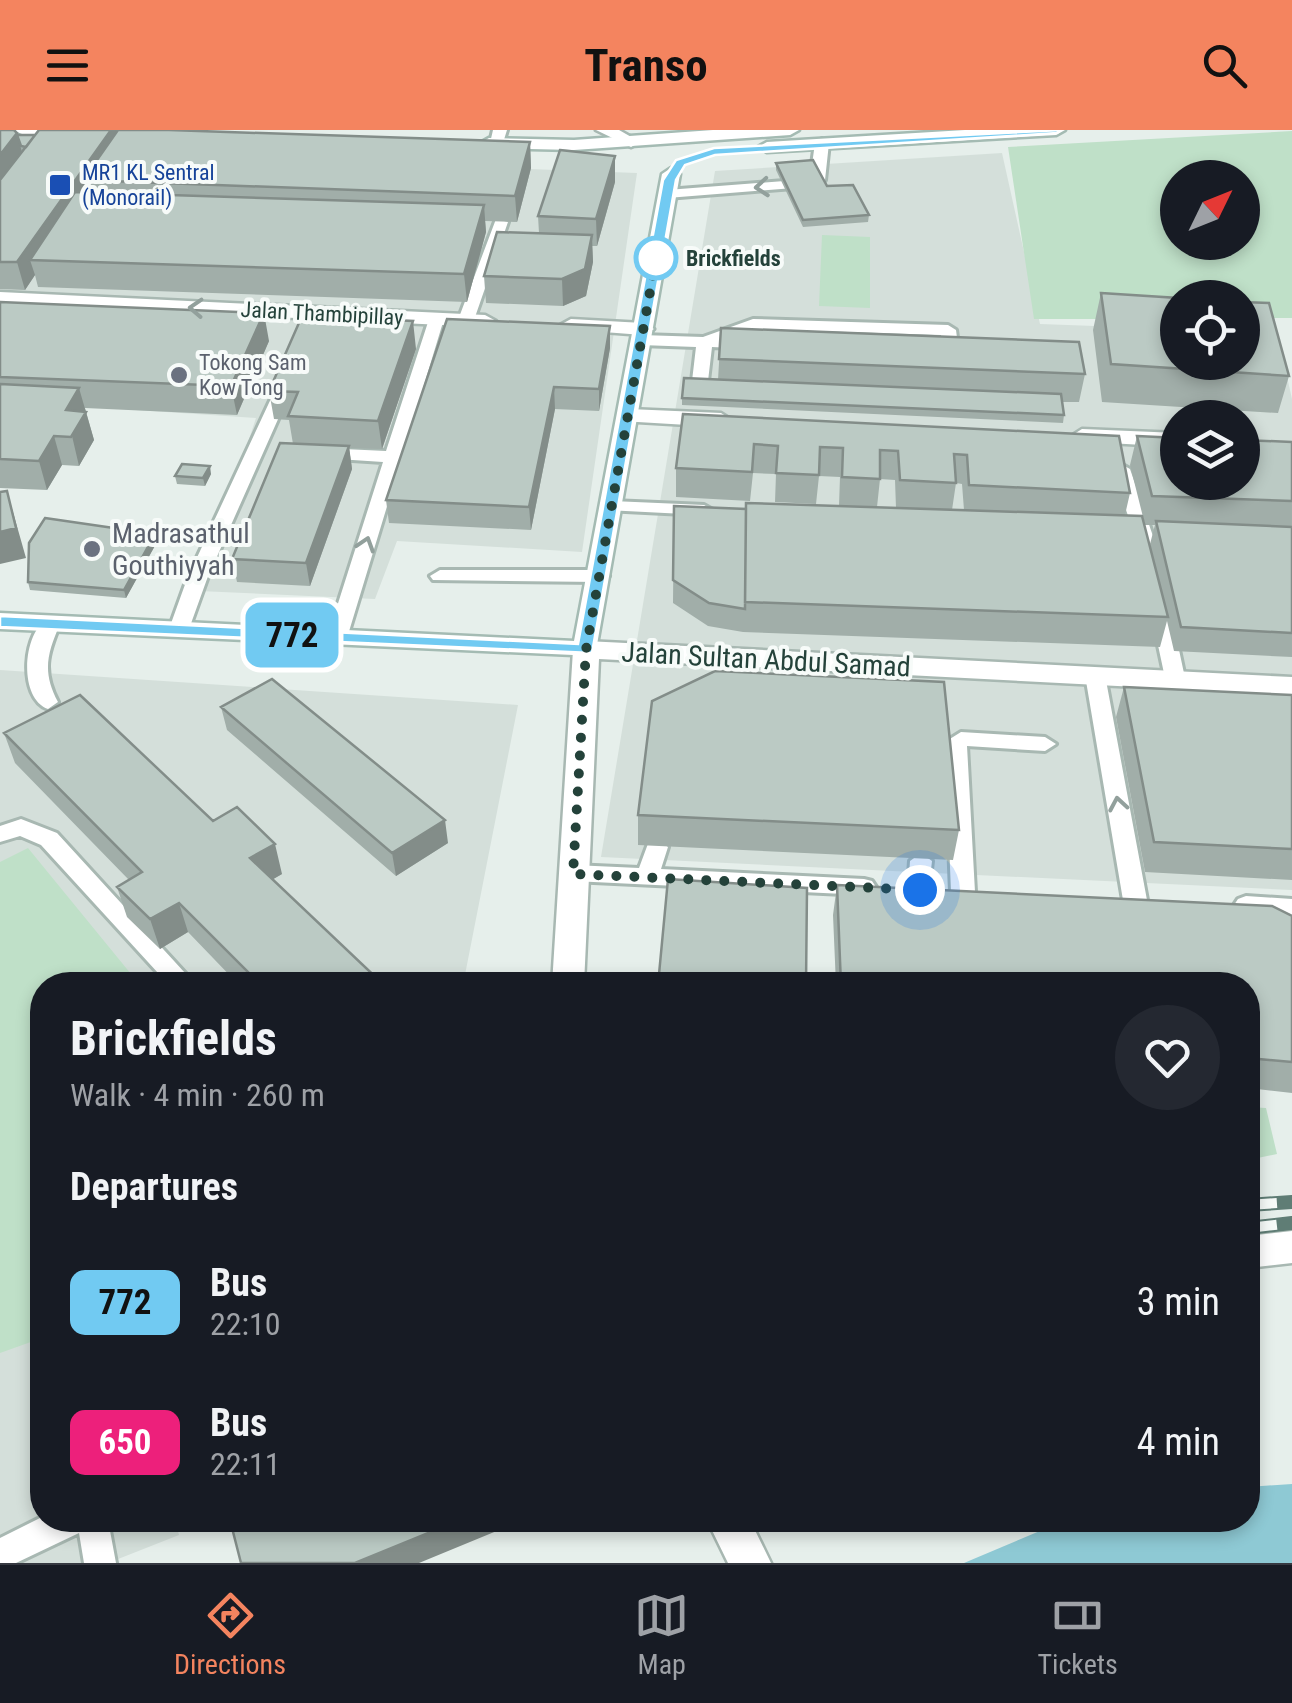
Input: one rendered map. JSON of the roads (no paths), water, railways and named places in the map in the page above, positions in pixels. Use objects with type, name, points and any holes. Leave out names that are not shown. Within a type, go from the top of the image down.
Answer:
[{"type":"main road","points":[[23,130],[104,132]]},
{"type":"main road","points":[[605,130],[631,142]]},
{"type":"main road","points":[[574,145],[631,142],[652,135],[790,130]]},
{"type":"main road","points":[[462,142],[499,136],[574,145],[668,169],[822,143],[1056,130]]},
{"type":"main road","points":[[569,972],[586,650],[629,416],[668,169]]},
{"type":"main road","name":"Jalan Thambipillay","points":[[0,298],[313,322],[504,322]]},
{"type":"main road","points":[[542,324],[642,335]]},
{"type":"main road","points":[[629,416],[746,421]]},
{"type":"main road","points":[[1052,435],[1160,439]]},
{"type":"main road","name":"Jalan Sultan Abdul Samad","points":[[0,621],[1292,686]]},
{"type":"main road","points":[[1260,1251],[1292,1248]]},
{"type":"main road","points":[[734,1532],[750,1563]]},
{"type":"lane","points":[[668,169],[814,182],[818,180],[822,143]]},
{"type":"lane","points":[[466,320],[500,222]]},
{"type":"lane","points":[[337,638],[436,319]]},
{"type":"lane","points":[[642,335],[705,342],[756,345],[950,353],[948,330],[754,324],[705,342]]},
{"type":"lane","points":[[756,345],[764,324]]},
{"type":"lane","points":[[700,381],[705,342]]},
{"type":"lane","points":[[179,629],[197,580],[268,449],[294,364]]},
{"type":"lane","points":[[1109,437],[1143,529],[1175,678]]},
{"type":"lane","points":[[297,451],[394,457]]},
{"type":"lane","points":[[612,506],[733,511]]},
{"type":"lane","points":[[440,576],[599,576]]},
{"type":"lane","points":[[48,702],[34,679],[34,665],[50,624]]},
{"type":"lane","points":[[1095,674],[1135,900]]},
{"type":"lane","points":[[573,874],[972,892],[956,742],[961,739],[1045,744]]},
{"type":"lane","points":[[0,834],[21,827],[49,839],[172,972]]},
{"type":"lane","points":[[654,877],[663,848]]},
{"type":"lane","points":[[900,889],[921,860]]},
{"type":"lane","points":[[1229,905],[1292,908]]},
{"type":"lane","points":[[0,1554],[46,1532]]},
{"type":"lane","points":[[94,1532],[100,1563]]},
{"type":"water","points":[[1292,1484],[1292,1563],[964,1563],[1038,1532],[1260,1532],[1260,1486]]},
{"type":"railway","points":[[1260,1204],[1292,1202]]},
{"type":"railway","points":[[1260,1227],[1292,1223]]},
{"type":"place","name":"MR1 KL Sentral (Monorail)","points":[[60,185]]},
{"type":"place","name":"Brickfields","points":[[656,258]]},
{"type":"place","name":"Tokong Sam Kow Tong","points":[[179,375]]},
{"type":"place","name":"Madrasathul Gouthiyyah","points":[[92,549]]}]
